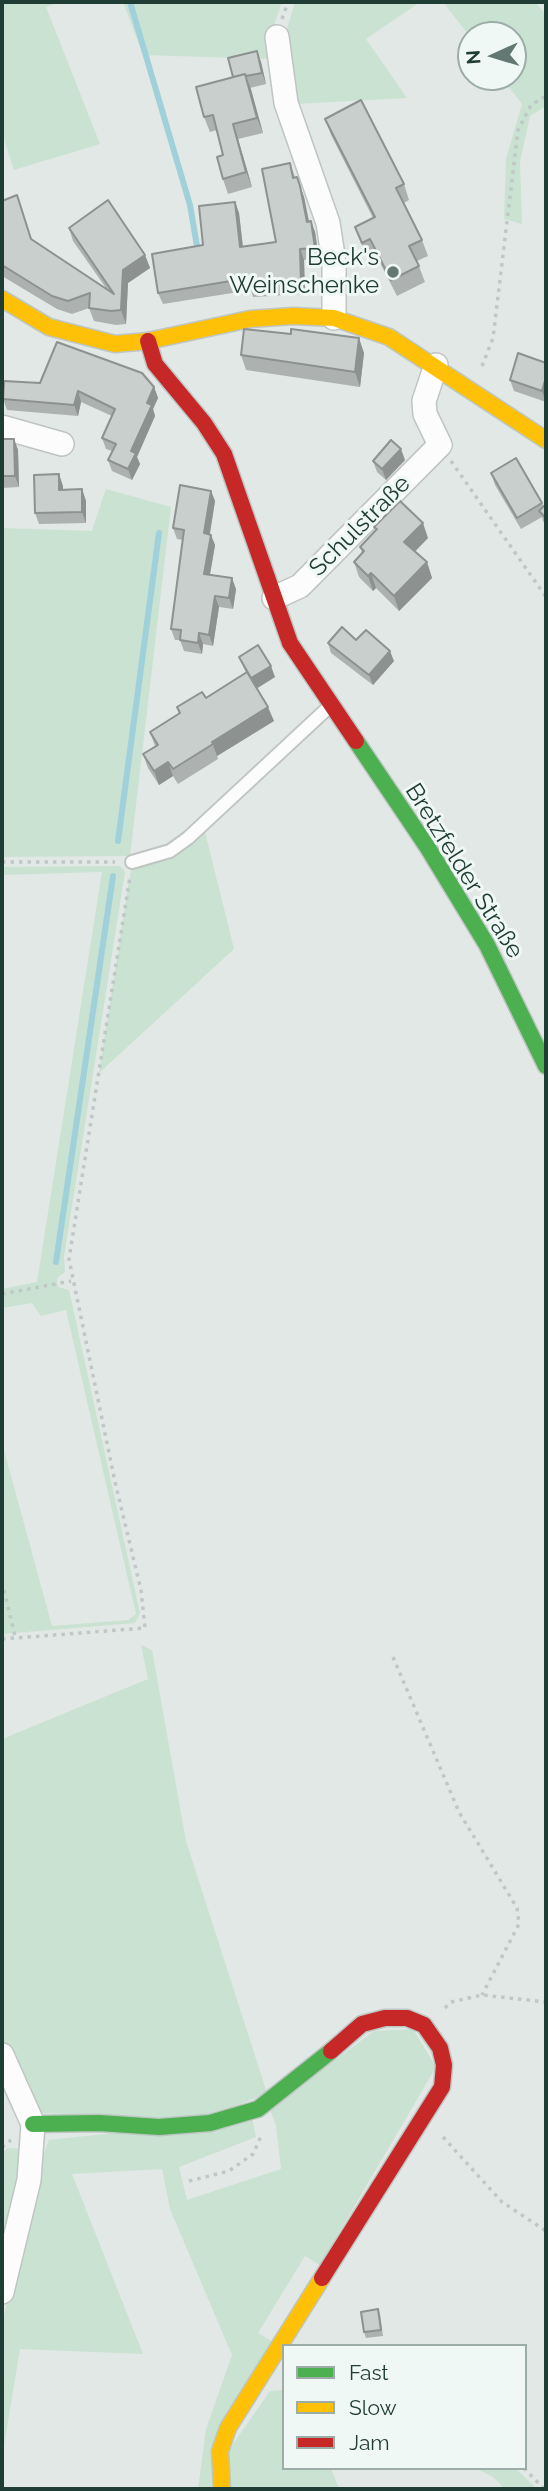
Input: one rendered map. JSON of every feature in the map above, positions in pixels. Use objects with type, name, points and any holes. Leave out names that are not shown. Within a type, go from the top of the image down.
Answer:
[{"type":"street","points":[[277,37],[280,76],[286,103],[328,222],[334,262],[334,318]]},
{"type":"street","points":[[2,299],[49,327],[90,340],[114,344],[148,341],[250,319],[293,316],[334,318],[389,337],[436,365],[546,440]]},
{"type":"street","name":"Bretzfelder Straße","points":[[148,341],[155,364],[204,423],[224,454],[290,643],[428,848],[487,945],[546,1066]]},
{"type":"street","points":[[436,365],[425,401],[425,414],[440,445]]},
{"type":"street","points":[[2,427],[62,444]]},
{"type":"street","name":"Schulstraße","points":[[274,598],[300,586],[440,445]]},
{"type":"street","points":[[33,2124],[99,2123],[159,2127],[210,2123],[258,2109],[300,2078],[362,2024],[385,2018],[407,2018],[424,2025],[440,2048],[444,2066],[442,2087],[228,2428],[220,2451],[222,2489]]},
{"type":"street","points":[[2,2055],[33,2124],[29,2180],[2,2292]]},
{"type":"lane","points":[[132,862],[170,850],[188,838],[331,706]]},
{"type":"path","points":[[471,391],[493,338],[518,130],[526,111],[546,96]]},
{"type":"path","points":[[440,445],[546,597]]},
{"type":"path","points":[[2,862],[132,862],[69,1259],[71,1282],[141,1590],[145,1628],[2,1639]]},
{"type":"path","points":[[2,1294],[71,1282]]},
{"type":"path","points":[[2,1582],[15,1636]]},
{"type":"path","points":[[393,1657],[458,1812],[517,1909],[519,1924],[482,1995]]},
{"type":"path","points":[[424,2025],[452,2002],[482,1995],[546,2002]]},
{"type":"path","points":[[189,2181],[229,2171],[253,2154],[265,2129],[258,2109]]},
{"type":"path","points":[[424,2116],[488,2190],[516,2213],[546,2231]]},
{"type":"path","points":[[526,2470],[544,2489]]},
{"type":"green space","points":[[2,2],[61,2],[46,7],[100,144],[14,170],[2,133]]},
{"type":"green space","points":[[123,2],[282,2],[274,25],[271,59],[143,55]]},
{"type":"green space","points":[[295,2],[420,2],[366,39],[407,98],[294,104],[283,42]]},
{"type":"green space","points":[[443,2],[535,2],[546,15],[546,106],[530,116],[520,162],[522,224],[504,219],[506,159],[522,104],[512,91],[527,91],[527,21],[458,21]]},
{"type":"green space","points":[[106,489],[171,507],[130,856],[2,857],[2,528],[92,531]]},
{"type":"green space","points":[[203,824],[234,949],[99,1073],[132,862],[151,857]]},
{"type":"green space","points":[[120,866],[125,872],[64,1257],[65,1272],[57,1278],[58,1287],[69,1290],[140,1613],[135,1623],[2,1634],[2,1443],[52,1626],[128,1620],[136,1614],[66,1310],[41,1316],[32,1303],[2,1308],[2,1289],[37,1282],[102,872],[2,875],[2,867]]},
{"type":"green space","points":[[141,1645],[152,1650],[186,1841],[267,2093],[204,2119],[40,2113],[26,2099],[2,2041],[2,1739],[148,1679]]},
{"type":"green space","points":[[413,2029],[436,2067],[320,2265],[305,2256],[258,2333],[273,2342],[214,2489],[198,2489],[206,2429],[232,2355],[170,2209],[162,2169],[72,2174],[143,2354],[20,2349],[2,2458],[2,2324],[36,2175],[49,2140],[252,2118],[256,2137],[179,2167],[187,2200],[281,2169],[276,2126],[270,2109],[374,2031]]},
{"type":"green space","points":[[8,2148],[24,2149],[2,2265],[2,2153]]},
{"type":"green space","points":[[282,2390],[282,2470],[332,2470],[339,2489],[228,2489],[228,2451],[270,2391]]},
{"type":"green space","points":[[479,2470],[517,2470],[537,2489],[505,2489],[493,2477]]},
{"type":"building","points":[[257,51],[262,73],[233,77],[228,58]]},
{"type":"building","points":[[245,74],[257,118],[233,124],[246,172],[223,179],[217,157],[223,155],[213,115],[204,117],[196,87]]},
{"type":"building","points":[[361,100],[404,184],[396,188],[422,240],[409,246],[419,266],[391,280],[370,239],[362,243],[355,227],[375,217],[325,119]]},
{"type":"building","points":[[290,163],[293,178],[297,177],[300,186],[307,222],[311,221],[315,248],[300,249],[301,283],[249,285],[249,278],[158,293],[152,254],[203,245],[199,206],[235,202],[240,247],[276,242],[262,169]]},
{"type":"building","points":[[17,195],[31,239],[114,294],[69,228],[108,200],[145,255],[123,270],[121,310],[89,308],[90,293],[68,301],[52,296],[2,265],[2,201]]},
{"type":"building","points":[[244,329],[291,334],[291,329],[359,338],[355,372],[241,355]]},
{"type":"building","points":[[57,342],[142,373],[154,387],[147,403],[152,405],[131,451],[136,453],[128,469],[108,460],[116,444],[102,438],[115,409],[78,391],[74,405],[3,399],[4,381],[40,383]]},
{"type":"building","points":[[518,353],[546,363],[542,391],[510,380]]},
{"type":"building","points":[[2,439],[14,439],[15,476],[2,476]]},
{"type":"building","points":[[391,440],[401,449],[382,469],[373,461]]},
{"type":"building","points":[[516,458],[542,503],[517,518],[491,473]]},
{"type":"building","points":[[59,474],[59,490],[82,489],[82,512],[35,513],[34,475]]},
{"type":"building","points":[[180,485],[211,491],[204,533],[211,535],[204,574],[232,578],[229,598],[215,596],[209,635],[199,633],[198,643],[180,640],[181,630],[171,629],[184,530],[173,528]]},
{"type":"building","points":[[400,501],[423,523],[404,542],[427,562],[394,596],[371,573],[368,576],[354,562],[364,551],[360,547],[377,529],[374,527]]},
{"type":"building","points":[[546,504],[546,518],[539,511]]},
{"type":"building","points":[[342,627],[356,640],[366,630],[390,651],[369,675],[328,643]]},
{"type":"building","points":[[258,645],[271,666],[251,678],[239,657]]},
{"type":"building","points":[[247,672],[268,707],[173,769],[168,762],[154,771],[143,754],[158,745],[150,732],[180,713],[177,707],[202,692],[206,698]]},
{"type":"building","points":[[378,2309],[381,2330],[364,2332],[361,2312]]},
{"type":"waterway","points":[[130,2],[190,205],[198,252]]},
{"type":"waterway","points":[[118,841],[159,533]]},
{"type":"waterway","points":[[56,1262],[113,876]]},
{"type":"traffic: fast","points":[[356,741],[428,848],[487,945],[546,1066]]},
{"type":"traffic: fast","points":[[33,2124],[99,2123],[159,2127],[210,2123],[258,2109],[331,2051]]},
{"type":"traffic: slow","points":[[2,299],[49,327],[115,344],[148,341],[250,319],[293,316],[334,318],[389,337],[546,440]]},
{"type":"traffic: slow","points":[[222,2489],[220,2451],[228,2428],[322,2278]]},
{"type":"traffic: jam","points":[[148,341],[155,364],[204,423],[224,454],[290,643],[356,741]]},
{"type":"traffic: jam","points":[[322,2278],[442,2087],[444,2065],[440,2048],[424,2025],[407,2018],[385,2018],[362,2024],[331,2051]]},
{"type":"place","name":"Beck's Weinschenke","points":[[393,272]]}]
